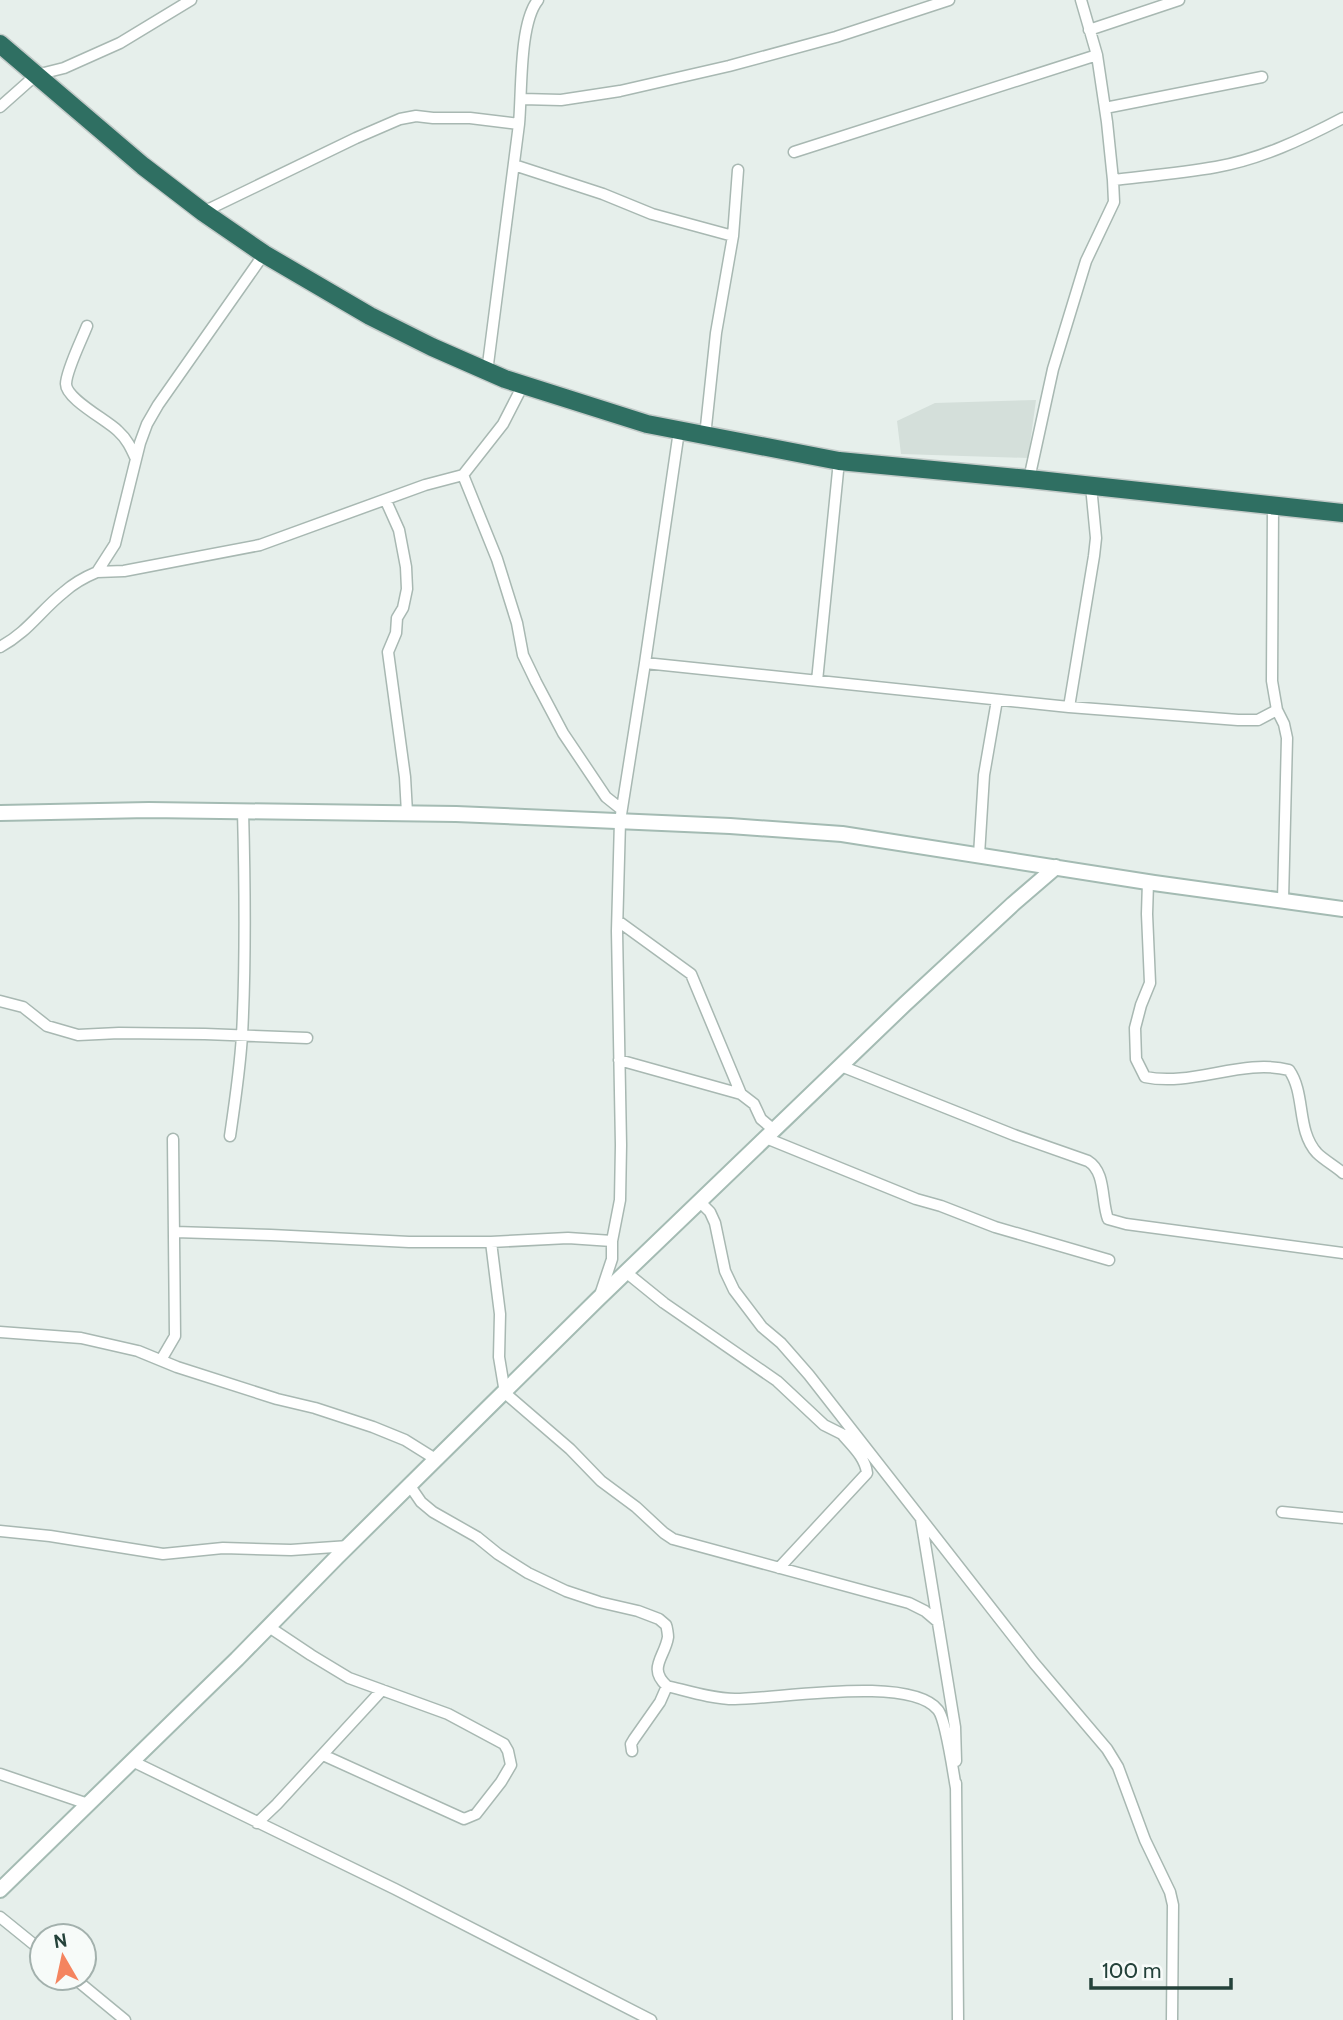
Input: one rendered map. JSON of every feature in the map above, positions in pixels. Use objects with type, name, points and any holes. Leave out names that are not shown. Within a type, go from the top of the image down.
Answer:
[{"type":"highway","points":[[0,44],[132,157],[203,212],[264,254],[370,316],[487,372],[523,385],[647,424],[839,461],[1343,513]]},
{"type":"street","points":[[0,107],[36,75],[64,68],[120,43],[191,0]]},
{"type":"street","points":[[487,372],[522,99],[525,36],[531,13],[538,0]]},
{"type":"street","points":[[522,99],[561,100],[608,93],[729,66],[836,37],[949,0]]},
{"type":"street","points":[[1029,479],[1053,369],[1087,261],[1114,202],[1097,55],[1081,0]]},
{"type":"street","points":[[1089,30],[1179,0]]},
{"type":"street","points":[[794,152],[1097,55]]},
{"type":"street","points":[[1105,108],[1262,77]]},
{"type":"street","points":[[203,212],[400,119],[416,116],[470,118],[519,124]]},
{"type":"street","points":[[1113,180],[1216,167],[1240,161],[1295,142],[1343,118]]},
{"type":"street","points":[[514,165],[603,194],[652,214],[733,236]]},
{"type":"street","points":[[705,436],[716,333],[733,236],[738,170]]},
{"type":"street","points":[[97,572],[115,544],[147,424],[264,254]]},
{"type":"street","points":[[87,326],[67,376],[68,391],[121,433],[136,459]]},
{"type":"street","points":[[0,647],[29,628],[62,594],[80,580],[97,572],[124,571],[260,545],[425,485],[463,475],[503,424],[523,385]]},
{"type":"street","points":[[598,1299],[612,1259],[612,1241],[620,1200],[618,921],[621,815],[679,431]]},
{"type":"street","points":[[817,681],[839,461]]},
{"type":"street","points":[[463,475],[497,559],[517,623],[523,655],[563,733],[621,815]]},
{"type":"street","points":[[1069,707],[1096,538],[1091,486]]},
{"type":"street","points":[[386,500],[398,530],[406,567],[405,603],[397,618],[397,633],[388,652],[405,777],[407,813]]},
{"type":"street","points":[[1273,506],[1272,681],[1277,710],[1287,738],[1283,900]]},
{"type":"street","points":[[645,663],[1069,707],[1238,720],[1258,720],[1277,710]]},
{"type":"street","points":[[979,855],[985,775],[998,700]]},
{"type":"street","points":[[230,1136],[242,1035],[246,932],[243,811]]},
{"type":"street","points":[[0,813],[243,811],[621,815],[842,834],[1343,909]]},
{"type":"street","points":[[0,1890],[598,1299],[954,958],[1056,867]]},
{"type":"street","points":[[1149,882],[1147,914],[1150,983],[1135,1028],[1136,1059],[1145,1077],[1164,1081],[1248,1068],[1275,1066],[1289,1070],[1297,1082],[1307,1137],[1317,1153],[1343,1173]]},
{"type":"street","points":[[618,921],[691,974],[741,1094]]},
{"type":"street","points":[[0,1001],[23,1007],[47,1026],[78,1035],[119,1033],[307,1038]]},
{"type":"street","points":[[619,1060],[741,1094],[754,1104],[770,1134],[916,1199],[995,1227],[1109,1260]]},
{"type":"street","points":[[841,1066],[1014,1135],[1088,1161],[1096,1166],[1099,1172],[1108,1219],[1126,1224],[1343,1253]]},
{"type":"street","points":[[161,1360],[175,1336],[173,1139]]},
{"type":"street","points":[[700,1202],[710,1212],[715,1223],[725,1271],[734,1290],[762,1328],[781,1342],[809,1376],[1034,1663],[1107,1749],[1118,1767],[1173,1905],[1172,2020]]},
{"type":"street","points":[[175,1232],[410,1242],[569,1238],[612,1241]]},
{"type":"street","points":[[491,1242],[500,1314],[499,1357],[505,1393],[562,1442],[601,1481],[673,1539],[909,1603],[938,1622]]},
{"type":"street","points":[[627,1273],[664,1303],[777,1381],[824,1425],[859,1439]]},
{"type":"street","points":[[0,1332],[81,1338],[138,1351],[177,1367],[373,1427],[405,1440],[437,1460]]},
{"type":"street","points":[[779,1568],[867,1473],[860,1455],[842,1434]]},
{"type":"street","points":[[410,1486],[421,1502],[433,1511],[477,1537],[528,1573],[566,1591],[659,1619],[666,1625],[668,1636],[657,1668],[658,1675],[667,1686],[732,1699],[889,1692],[911,1695],[927,1701],[939,1711],[956,1788]]},
{"type":"street","points":[[1282,1512],[1343,1518]]},
{"type":"street","points":[[921,1518],[955,1727],[958,2020]]},
{"type":"street","points":[[0,1531],[163,1554],[223,1548],[291,1550],[349,1546]]},
{"type":"street","points":[[269,1627],[349,1678],[448,1714],[504,1744],[511,1766],[476,1814],[464,1819],[323,1755]]},
{"type":"street","points":[[632,1751],[634,1738],[660,1702],[667,1686]]},
{"type":"street","points":[[257,1823],[382,1690]]},
{"type":"street","points":[[132,1761],[395,1889],[651,2020]]},
{"type":"street","points":[[0,1774],[88,1804]]},
{"type":"street","points":[[0,1917],[28,1940]]},
{"type":"street","points":[[91,1992],[125,2020]]},
{"type":"shaded area","points":[[1036,400],[1028,458],[901,454],[897,421],[935,403]]}]
